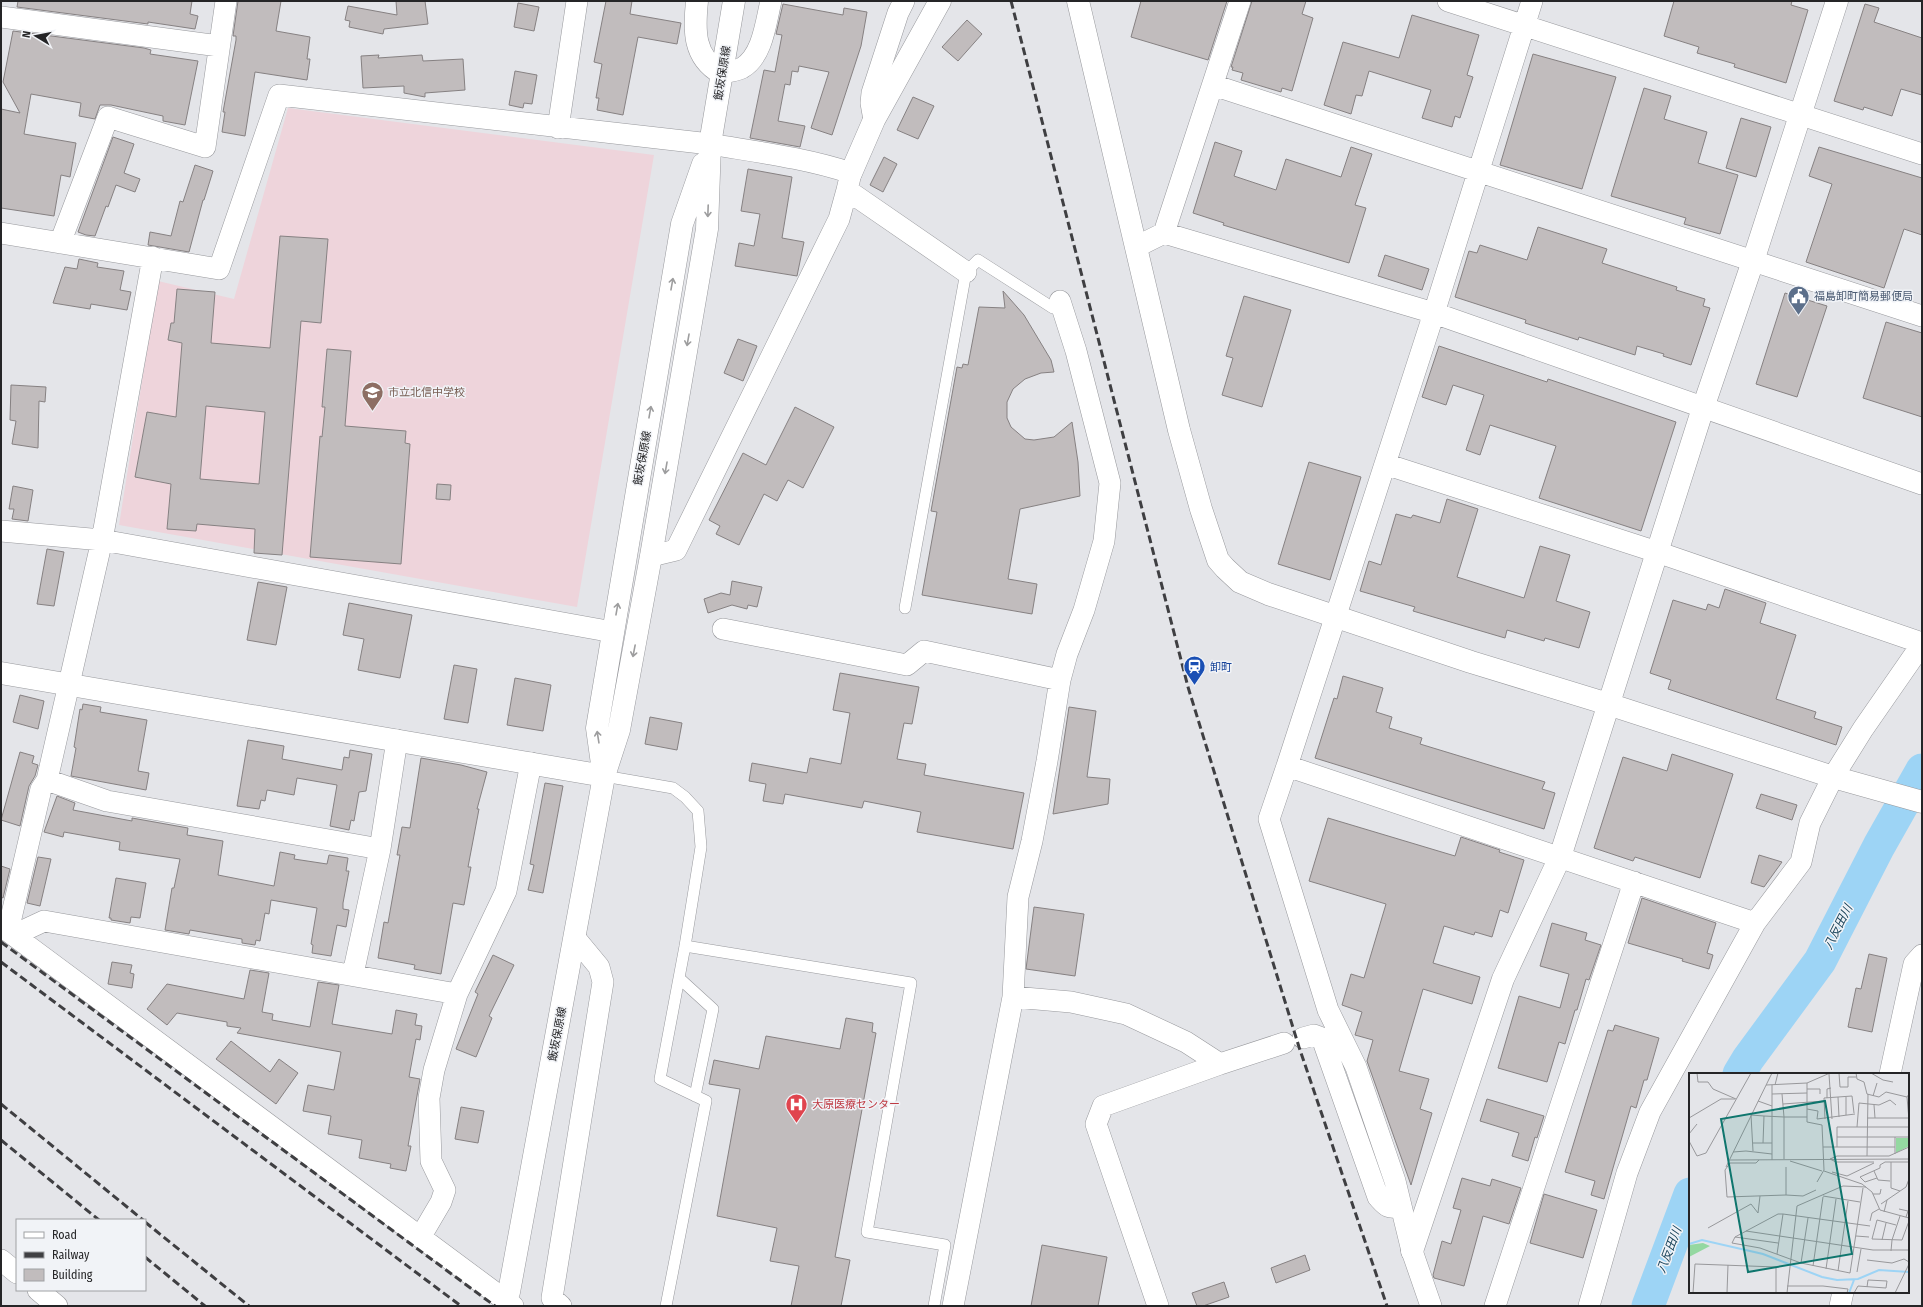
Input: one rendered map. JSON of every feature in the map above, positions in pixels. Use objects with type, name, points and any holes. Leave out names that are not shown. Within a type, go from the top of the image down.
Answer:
[{"type":"street","points":[[60,243],[108,117],[205,147],[226,1]]},
{"type":"street","points":[[558,128],[577,1]]},
{"type":"street","points":[[697,1],[696,27],[702,56],[712,68],[721,73],[741,68],[748,63],[754,55],[760,42],[771,1]]},
{"type":"street","name":"飯坂保原線","points":[[511,1299],[604,776],[619,730],[652,556],[707,229],[710,144],[734,1]]},
{"type":"street","points":[[874,120],[871,103],[872,93],[898,13],[904,1]]},
{"type":"street","points":[[652,556],[676,550],[839,218],[849,182],[874,120],[940,1]]},
{"type":"street","points":[[1078,1],[1183,444],[1201,509],[1218,560],[1225,568],[1240,582],[1268,594],[1471,662],[1608,704],[1833,777],[1922,802]]},
{"type":"street","points":[[1164,233],[1240,1]]},
{"type":"street","points":[[1448,1],[1524,27],[1801,114],[1922,154]]},
{"type":"street","points":[[1431,1306],[1412,1251],[1395,1181],[1356,1067],[1328,1010],[1269,819],[1434,313],[1532,1]]},
{"type":"street","points":[[1412,1251],[1503,979],[1560,857],[1702,408],[1753,261],[1837,1]]},
{"type":"street","points":[[1,20],[219,46]]},
{"type":"street","points":[[1213,85],[1922,316]]},
{"type":"street","points":[[1,232],[219,269],[279,95],[558,128],[710,144],[771,154],[849,182],[966,272]]},
{"type":"street","name":"飯坂保原線","points":[[604,776],[597,728],[613,632],[682,224],[710,144]]},
{"type":"street","points":[[1136,247],[1164,233],[1434,313],[1922,484]]},
{"type":"street","points":[[8,930],[41,789],[48,780],[102,540],[153,258]]},
{"type":"street","points":[[954,1306],[1013,997],[1018,897],[1032,841],[1048,761],[1060,680],[1067,654],[1084,610],[1104,541],[1110,483],[1076,351],[1061,305]]},
{"type":"street","points":[[1385,464],[1657,552],[1922,643],[1863,729],[1833,777],[1810,823],[1801,862],[1755,923],[1650,1112],[1627,1173],[1589,1306]]},
{"type":"street","points":[[1,531],[102,540],[613,632]]},
{"type":"street","points":[[723,629],[907,665],[924,651],[1060,680]]},
{"type":"street","points":[[1,673],[604,776]]},
{"type":"street","points":[[353,974],[380,849],[397,740]]},
{"type":"street","points":[[421,1236],[442,1202],[445,1190],[431,1161],[429,1098],[434,1070],[457,994],[506,891],[531,763]]},
{"type":"street","points":[[1287,766],[1755,923]]},
{"type":"street","points":[[48,780],[107,801],[380,849]]},
{"type":"street","points":[[1495,1306],[1634,882]]},
{"type":"street","points":[[8,930],[44,921],[353,974],[457,994]]},
{"type":"street","points":[[8,930],[421,1236],[511,1299]]},
{"type":"street","points":[[561,1306],[552,1298],[603,982],[599,967],[575,938]]},
{"type":"street","points":[[1890,1073],[1914,964],[1922,955]]},
{"type":"street","points":[[1013,997],[1071,1002],[1126,1014],[1186,1042],[1220,1064]]},
{"type":"street","points":[[1158,1306],[1096,1124],[1103,1106],[1220,1064],[1293,1040],[1314,1035],[1322,1038],[1378,1197],[1385,1206],[1391,1208],[1401,1206]]},
{"type":"street","points":[[1,1260],[16,1272]]},
{"type":"street","points":[[39,1291],[57,1306]]},
{"type":"street","points":[[1840,1306],[1844,1293]]},
{"type":"lane","points":[[905,608],[966,272],[978,260],[1052,308],[1061,305]]},
{"type":"lane","points":[[604,776],[673,788],[685,797],[698,811],[701,847],[685,946],[660,1079],[706,1101],[666,1306]]},
{"type":"lane","points":[[685,946],[911,983],[867,1232],[945,1245],[934,1306]]},
{"type":"lane","points":[[679,978],[713,1009],[695,1096]]},
{"type":"shaded area","name":"市立北信中学校","points":[[288,108],[654,155],[577,607],[119,525],[158,281],[234,299]]},
{"type":"building","points":[[18,1],[192,1],[190,14],[198,16],[195,29],[17,7]]},
{"type":"building","points":[[238,1],[281,1],[276,31],[310,37],[307,59],[310,59],[307,80],[255,72],[245,136],[222,132],[225,112],[223,112],[236,40],[236,36],[233,36]]},
{"type":"building","points":[[396,1],[425,1],[428,24],[384,29],[383,34],[349,27],[350,21],[345,20],[348,6],[397,15]]},
{"type":"building","points":[[606,1],[632,1],[630,14],[681,23],[677,44],[638,37],[623,115],[597,110],[599,98],[596,98],[602,64],[594,62]]},
{"type":"building","points":[[1141,1],[1227,1],[1208,60],[1131,37]]},
{"type":"building","points":[[1252,1],[1306,1],[1302,14],[1313,18],[1292,91],[1282,88],[1281,92],[1241,80],[1243,73],[1232,70],[1233,67],[1231,67]]},
{"type":"building","points":[[1674,1],[1792,1],[1791,5],[1808,10],[1786,83],[1734,67],[1735,64],[1697,53],[1699,47],[1664,36]]},
{"type":"building","points":[[518,3],[539,7],[534,31],[514,27]]},
{"type":"building","points":[[783,4],[843,15],[844,8],[867,12],[861,46],[832,135],[811,128],[829,72],[799,66],[798,72],[792,71],[790,85],[785,84],[778,121],[805,126],[800,147],[750,138],[764,70],[775,72],[782,35],[776,34]]},
{"type":"building","points":[[1865,4],[1879,8],[1874,22],[1922,38],[1922,95],[1901,89],[1892,116],[1864,107],[1863,110],[1834,101]]},
{"type":"building","points":[[1412,15],[1479,35],[1467,75],[1473,77],[1460,118],[1455,116],[1452,127],[1422,118],[1431,90],[1369,71],[1362,96],[1356,95],[1351,114],[1324,105],[1343,42],[1399,58]]},
{"type":"building","points":[[967,20],[982,34],[958,61],[942,47]]},
{"type":"building","points":[[13,31],[144,48],[151,50],[150,54],[198,61],[185,125],[163,121],[163,116],[111,105],[100,105],[95,119],[79,116],[81,103],[31,94],[24,134],[76,143],[70,177],[61,175],[54,216],[1,208],[1,109],[20,113],[3,82]]},
{"type":"building","points":[[1533,54],[1616,77],[1582,189],[1500,165]]},
{"type":"building","points":[[379,55],[378,58],[422,55],[423,61],[463,59],[465,90],[425,93],[425,97],[404,93],[404,86],[363,88],[361,56]]},
{"type":"building","points":[[515,71],[537,75],[532,104],[524,103],[523,108],[509,105]]},
{"type":"building","points":[[1644,88],[1671,96],[1664,119],[1707,132],[1698,163],[1738,175],[1720,234],[1684,224],[1686,218],[1611,196]]},
{"type":"building","points":[[913,97],[934,106],[918,139],[897,130]]},
{"type":"building","points":[[1741,118],[1771,127],[1756,177],[1726,168]]},
{"type":"building","points":[[113,137],[134,144],[124,173],[140,179],[135,192],[116,185],[108,207],[106,206],[95,236],[86,235],[78,232]]},
{"type":"building","points":[[1215,142],[1242,151],[1234,176],[1276,190],[1286,159],[1341,177],[1351,147],[1372,154],[1355,205],[1366,208],[1349,263],[1223,225],[1224,223],[1193,213]]},
{"type":"building","points":[[1819,147],[1922,178],[1922,235],[1904,229],[1884,288],[1806,262],[1832,184],[1809,176]]},
{"type":"building","points":[[884,157],[897,164],[883,192],[870,185]]},
{"type":"building","points":[[195,165],[213,171],[203,200],[189,252],[148,245],[150,232],[171,236],[180,201],[183,202]]},
{"type":"building","points":[[748,169],[792,177],[782,238],[804,242],[797,276],[735,266],[739,243],[754,246],[760,214],[741,211]]},
{"type":"building","points":[[1538,227],[1607,249],[1602,263],[1677,287],[1676,290],[1705,299],[1703,306],[1710,308],[1691,365],[1663,356],[1664,354],[1637,346],[1635,355],[1579,337],[1578,340],[1525,323],[1526,320],[1455,297],[1469,251],[1477,253],[1480,245],[1527,260]]},
{"type":"building","points":[[280,236],[328,239],[321,323],[301,321],[282,555],[254,553],[255,529],[197,524],[196,531],[167,529],[171,484],[135,477],[147,412],[176,417],[182,343],[168,340],[171,323],[174,323],[177,289],[215,292],[211,343],[270,348]],"holes":[[[206,406],[265,412],[259,484],[200,479]]]},
{"type":"building","points":[[1385,255],[1429,269],[1422,290],[1378,276]]},
{"type":"building","points":[[79,259],[98,263],[97,267],[124,271],[120,290],[131,292],[127,310],[91,304],[90,309],[53,303],[65,267],[77,269]]},
{"type":"building","points":[[1003,291],[1024,315],[1051,360],[1054,372],[1041,373],[1025,379],[1013,389],[1007,402],[1007,418],[1011,427],[1025,439],[1034,440],[1054,437],[1072,422],[1078,462],[1080,496],[1020,509],[1008,579],[1037,584],[1032,614],[922,595],[937,512],[931,511],[957,367],[962,368],[963,364],[968,365],[979,307],[1005,308]]},
{"type":"building","points":[[1785,293],[1827,306],[1797,397],[1756,384]]},
{"type":"building","points":[[1244,296],[1291,310],[1262,407],[1222,395],[1233,358],[1226,356]]},
{"type":"building","points":[[1886,322],[1922,333],[1922,417],[1863,398]]},
{"type":"building","points":[[738,339],[757,346],[743,381],[724,373]]},
{"type":"building","points":[[1439,346],[1547,382],[1548,379],[1676,422],[1641,531],[1539,498],[1556,446],[1490,425],[1480,455],[1466,450],[1484,395],[1453,385],[1446,405],[1422,397]]},
{"type":"building","points":[[327,349],[351,351],[345,426],[406,431],[405,443],[410,444],[401,564],[310,557],[320,436],[322,437],[325,407],[322,407]]},
{"type":"building","points":[[11,385],[46,387],[45,402],[39,401],[38,448],[12,444],[16,421],[10,420]]},
{"type":"building","points":[[795,407],[834,427],[803,488],[788,480],[777,501],[764,494],[739,545],[716,534],[720,526],[709,520],[743,453],[766,465]]},
{"type":"building","points":[[1309,462],[1361,477],[1330,580],[1278,564]]},
{"type":"building","points":[[437,484],[451,485],[450,500],[436,499]]},
{"type":"building","points":[[13,486],[33,490],[28,521],[12,519],[14,509],[9,509]]},
{"type":"building","points":[[1447,499],[1478,509],[1457,577],[1524,598],[1540,546],[1570,555],[1556,601],[1590,612],[1579,648],[1545,638],[1544,641],[1507,630],[1505,638],[1413,611],[1415,607],[1360,591],[1369,561],[1381,565],[1396,514],[1411,518],[1413,515],[1440,523]]},
{"type":"building","points":[[47,549],[64,552],[54,606],[37,604]]},
{"type":"building","points":[[732,581],[762,587],[757,607],[748,605],[747,609],[732,605],[708,613],[704,599],[721,593],[730,595]]},
{"type":"building","points":[[258,582],[287,587],[276,645],[247,640]]},
{"type":"building","points":[[1725,589],[1766,603],[1760,623],[1796,635],[1776,699],[1816,712],[1814,718],[1842,727],[1836,745],[1668,689],[1671,680],[1650,673],[1673,600],[1706,610],[1708,604],[1719,608]]},
{"type":"building","points":[[349,603],[412,615],[400,678],[358,670],[364,639],[343,635]]},
{"type":"building","points":[[454,665],[477,669],[468,723],[444,719]]},
{"type":"building","points":[[840,673],[919,687],[912,724],[904,723],[897,759],[926,764],[924,775],[1024,793],[1013,849],[917,832],[921,812],[864,801],[862,808],[785,794],[783,804],[763,801],[766,784],[749,781],[752,763],[807,773],[810,758],[841,764],[850,713],[833,710]]},
{"type":"building","points":[[1343,676],[1383,688],[1376,712],[1392,717],[1389,728],[1422,738],[1420,744],[1545,782],[1542,789],[1555,793],[1544,829],[1315,758],[1334,698],[1337,699]]},
{"type":"building","points":[[515,678],[551,685],[543,731],[507,725]]},
{"type":"building","points":[[20,695],[44,701],[38,729],[13,722]]},
{"type":"building","points":[[83,704],[101,707],[100,712],[147,720],[138,771],[149,773],[146,790],[71,776],[76,748],[74,747],[80,709],[82,710]]},
{"type":"building","points":[[1069,707],[1096,711],[1087,777],[1110,779],[1108,804],[1053,814]]},
{"type":"building","points":[[650,717],[682,723],[677,750],[645,744]]},
{"type":"building","points":[[248,740],[284,746],[282,759],[342,770],[344,757],[349,758],[350,750],[372,754],[366,791],[359,792],[354,821],[351,820],[349,830],[330,826],[337,785],[297,778],[294,795],[267,790],[265,801],[261,800],[259,809],[237,806]]},
{"type":"building","points":[[20,752],[34,756],[32,763],[38,765],[35,776],[29,786],[20,826],[1,820]]},
{"type":"building","points":[[1672,754],[1733,774],[1700,878],[1635,857],[1633,861],[1594,848],[1623,757],[1667,771]]},
{"type":"building","points":[[421,758],[461,765],[487,772],[477,809],[479,809],[468,867],[471,867],[464,905],[453,903],[441,974],[414,969],[415,965],[378,958],[384,922],[388,923],[400,855],[397,855],[402,827],[410,828]]},
{"type":"building","points":[[545,783],[563,786],[543,893],[528,890],[534,865],[530,864]]},
{"type":"building","points":[[1761,794],[1797,805],[1792,820],[1756,808]]},
{"type":"building","points":[[57,796],[75,803],[73,810],[132,821],[132,818],[188,828],[187,835],[223,841],[218,875],[274,886],[280,852],[295,855],[294,859],[327,864],[329,855],[348,858],[346,871],[349,871],[343,903],[343,909],[349,910],[346,927],[337,925],[331,956],[312,953],[313,945],[311,944],[317,908],[271,900],[269,914],[265,913],[260,941],[256,940],[255,945],[242,943],[242,939],[190,930],[189,934],[165,930],[172,888],[174,888],[180,859],[119,850],[120,842],[64,832],[63,837],[44,832]]},
{"type":"building","points":[[1328,818],[1455,856],[1461,837],[1524,860],[1508,913],[1500,910],[1492,937],[1475,932],[1474,935],[1444,926],[1433,963],[1480,977],[1472,1004],[1423,989],[1399,1071],[1429,1079],[1420,1109],[1432,1113],[1411,1185],[1367,1061],[1373,1040],[1355,1035],[1362,1012],[1342,1005],[1351,974],[1364,978],[1386,904],[1309,881]]},
{"type":"building","points":[[1759,855],[1782,862],[1764,887],[1751,883]]},
{"type":"building","points":[[38,857],[51,859],[40,906],[27,903]]},
{"type":"building","points":[[1,866],[10,869],[3,898],[1,897]]},
{"type":"building","points":[[116,878],[146,883],[140,918],[131,917],[130,923],[111,920],[111,918],[109,918]]},
{"type":"building","points":[[1642,898],[1716,923],[1707,953],[1713,955],[1709,969],[1682,961],[1683,959],[1628,943]]},
{"type":"building","points":[[1034,907],[1084,914],[1075,976],[1026,969]]},
{"type":"building","points":[[1552,923],[1587,933],[1585,940],[1601,945],[1589,980],[1586,979],[1565,1044],[1559,1042],[1547,1082],[1498,1068],[1519,996],[1560,1008],[1569,974],[1540,966]]},
{"type":"building","points":[[1869,954],[1887,958],[1872,1032],[1848,1027],[1856,988],[1861,989]]},
{"type":"building","points":[[493,955],[514,965],[489,1016],[492,1018],[476,1057],[456,1049],[478,994],[475,992]]},
{"type":"building","points":[[112,962],[132,965],[130,973],[134,974],[132,988],[108,984]]},
{"type":"building","points":[[250,970],[269,973],[262,1012],[273,1014],[272,1020],[310,1027],[318,982],[339,985],[332,1024],[392,1034],[396,1010],[417,1014],[415,1025],[422,1026],[420,1040],[416,1039],[409,1077],[420,1079],[408,1146],[411,1146],[406,1171],[390,1168],[391,1164],[359,1158],[362,1140],[328,1134],[331,1116],[303,1111],[308,1085],[334,1090],[341,1052],[237,1033],[241,1028],[227,1026],[227,1022],[177,1013],[167,1025],[147,1009],[167,984],[244,999]]},
{"type":"building","points":[[846,1018],[873,1023],[872,1032],[876,1033],[835,1257],[850,1260],[841,1306],[791,1306],[799,1266],[770,1261],[777,1228],[717,1216],[740,1089],[709,1084],[714,1060],[759,1069],[766,1036],[840,1049]]},
{"type":"building","points":[[1615,1025],[1659,1038],[1647,1080],[1644,1080],[1636,1108],[1631,1106],[1604,1199],[1591,1195],[1595,1181],[1565,1172],[1608,1030],[1613,1031]]},
{"type":"building","points":[[231,1041],[270,1072],[279,1059],[298,1073],[276,1104],[216,1059]]},
{"type":"building","points":[[1487,1099],[1544,1116],[1537,1138],[1535,1137],[1528,1161],[1512,1156],[1519,1133],[1480,1121]]},
{"type":"building","points":[[461,1107],[484,1111],[478,1143],[455,1139]]},
{"type":"building","points":[[1462,1178],[1490,1186],[1492,1179],[1521,1188],[1509,1224],[1483,1216],[1464,1286],[1434,1278],[1433,1275],[1442,1241],[1451,1244],[1461,1210],[1453,1208]]},
{"type":"building","points":[[1544,1194],[1597,1210],[1583,1258],[1530,1243]]},
{"type":"building","points":[[1042,1245],[1107,1257],[1098,1306],[1031,1306]]},
{"type":"building","points":[[1305,1255],[1310,1270],[1276,1283],[1271,1268]]},
{"type":"building","points":[[1224,1282],[1229,1297],[1203,1306],[1197,1306],[1192,1293]]},
{"type":"waterway","name":"八反田川","points":[[1740,1073],[1748,1059],[1820,961],[1879,846],[1922,770]]},
{"type":"waterway","name":"八反田川","points":[[1648,1306],[1689,1197]]},
{"type":"railway","points":[[1011,1],[1188,687],[1299,1047],[1387,1306]]},
{"type":"railway","points":[[1,942],[495,1306]]},
{"type":"railway","points":[[1,962],[461,1306]]},
{"type":"railway","points":[[1,1104],[142,1219]]},
{"type":"railway","points":[[1,1140],[98,1219]]},
{"type":"railway","points":[[146,1223],[249,1306]]},
{"type":"railway","points":[[146,1258],[205,1306]]},
{"type":"place","name":"福島卸町簡易郵便局","points":[[1798,316]]},
{"type":"place","name":"市立北信中学校","points":[[373,412]]},
{"type":"place","name":"卸町","points":[[1195,686]]},
{"type":"place","name":"大原医療センター","points":[[797,1124]]}]
